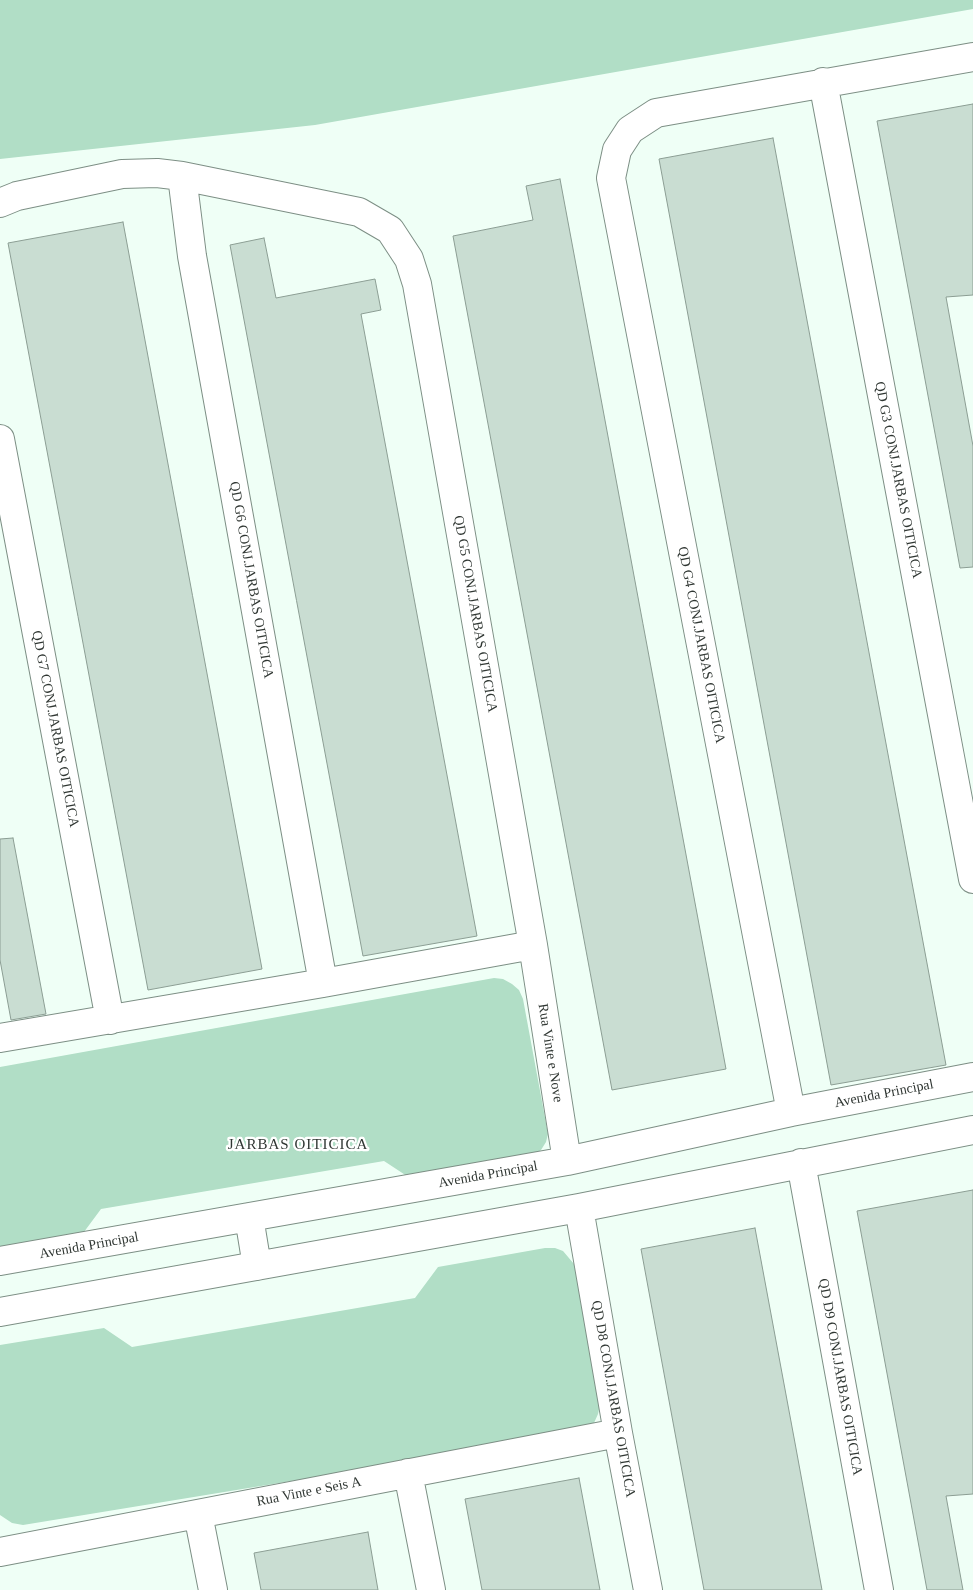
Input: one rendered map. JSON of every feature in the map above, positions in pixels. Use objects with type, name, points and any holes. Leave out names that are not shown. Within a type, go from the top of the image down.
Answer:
[{"type":"street","points":[[823,82],[973,56]]},
{"type":"street","name":"QD G4 CONJ.JARBAS OITICICA","points":[[791,1112],[611,178],[617,150],[630,130],[656,112],[823,82]]},
{"type":"street","name":"QD G3 CONJ.JARBAS OITICICA","points":[[823,82],[973,878]]},
{"type":"street","name":"QD G5 CONJ.JARBAS OITICICA","points":[[0,203],[17,196],[122,174],[157,173],[182,176],[359,212],[390,230],[409,259],[417,284],[533,945]]},
{"type":"street","name":"QD G6 CONJ.JARBAS OITICICA","points":[[182,176],[192,256],[323,982]]},
{"type":"street","name":"QD G7 CONJ.JARBAS OITICICA","points":[[0,439],[110,1020]]},
{"type":"street","points":[[0,1038],[533,945]]},
{"type":"street","name":"Rua Vinte e Nove","points":[[533,945],[567,1161]]},
{"type":"street","name":"Avenida Principal","points":[[0,1262],[567,1161],[791,1112],[973,1077]]},
{"type":"street","points":[[0,1312],[579,1208],[973,1130]]},
{"type":"street","name":"QD D9 CONJ.JARBAS OITICICA","points":[[801,1163],[879,1590]]},
{"type":"street","name":"QD D8 CONJ.JARBAS OITICICA","points":[[579,1208],[618,1433],[648,1590]]},
{"type":"street","points":[[249,1217],[257,1266]]},
{"type":"street","name":"Rua Vinte e Seis A","points":[[0,1552],[618,1433]]},
{"type":"street","points":[[408,1473],[431,1590]]},
{"type":"street","points":[[198,1514],[213,1590]]},
{"type":"green space","points":[[0,0],[973,0],[973,9],[315,125],[0,159]]},
{"type":"green space","points":[[494,978],[503,979],[512,984],[519,990],[523,999],[548,1134],[541,1150],[534,1155],[416,1182],[384,1161],[101,1209],[81,1236],[0,1251],[0,1067]]},
{"type":"green space","points":[[545,1248],[555,1248],[563,1251],[574,1264],[600,1405],[594,1423],[587,1430],[578,1434],[23,1525],[12,1523],[0,1515],[0,1345],[104,1328],[132,1347],[415,1298],[438,1267]]},
{"type":"building","points":[[973,104],[973,295],[946,297],[973,446],[973,567],[960,568],[877,121]]},
{"type":"building","points":[[773,138],[946,1065],[831,1085],[659,159]]},
{"type":"building","points":[[560,179],[726,1069],[612,1090],[453,236],[533,220],[526,186]]},
{"type":"building","points":[[123,222],[262,969],[148,990],[8,243]]},
{"type":"building","points":[[264,238],[276,298],[375,279],[381,310],[361,314],[477,936],[363,956],[230,245]]},
{"type":"building","points":[[13,838],[46,1014],[11,1020],[0,960],[0,839]]},
{"type":"building","points":[[973,1190],[973,1494],[946,1496],[963,1590],[927,1590],[857,1211]]},
{"type":"building","points":[[755,1228],[822,1590],[704,1590],[641,1249]]},
{"type":"building","points":[[579,1478],[600,1590],[482,1590],[465,1499]]},
{"type":"building","points":[[368,1532],[378,1590],[261,1590],[254,1553]]},
{"type":"district","name":"JARBAS OITICICA","points":[[298,1145]]}]
